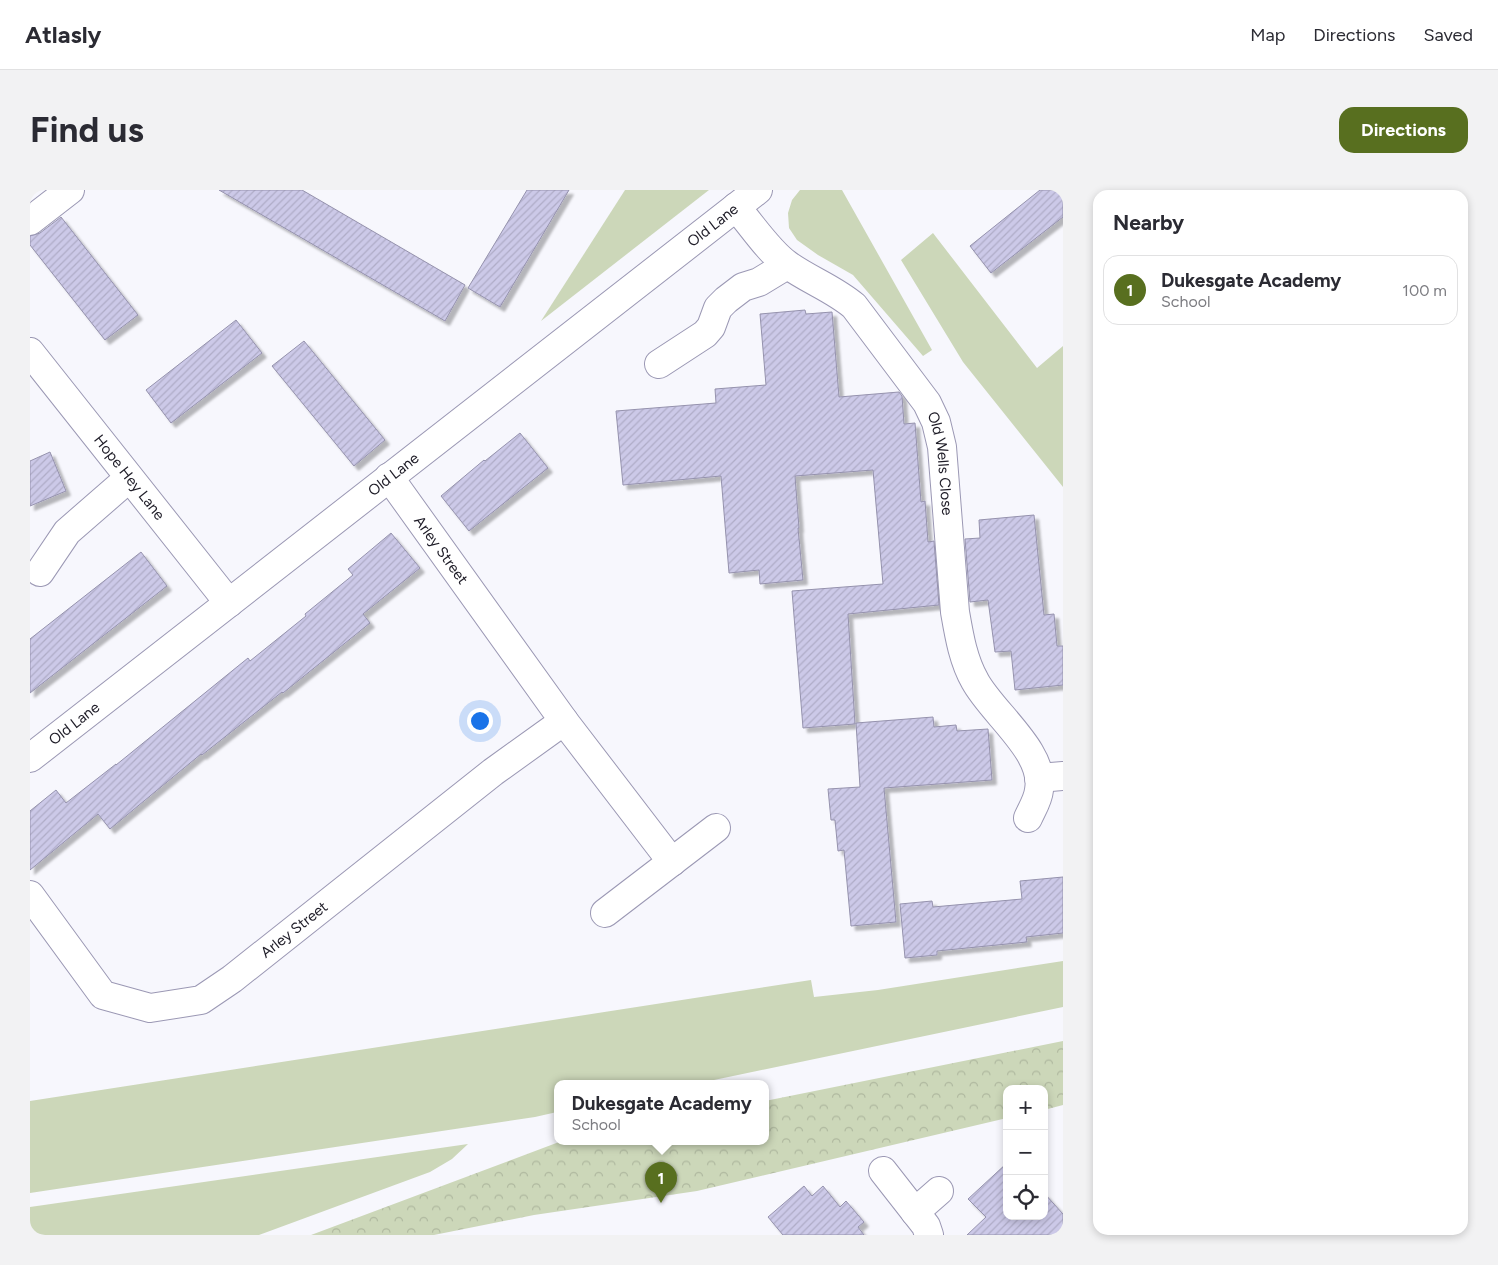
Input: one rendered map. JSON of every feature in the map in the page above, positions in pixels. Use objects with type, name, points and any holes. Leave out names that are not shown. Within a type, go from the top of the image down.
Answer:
[{"type":"street","points":[[30,221],[70,190]]},
{"type":"street","name":"Old Lane","points":[[30,758],[758,190]]},
{"type":"street","name":"Old Wells Close","points":[[736,206],[775,254],[787,265],[840,295],[854,306],[908,376],[930,409],[936,422],[942,447],[956,612],[968,665],[982,693],[1030,751],[1038,768],[1051,777],[1040,789],[1028,818]]},
{"type":"street","points":[[659,364],[705,334],[711,327],[718,308],[743,286],[759,282],[787,265]]},
{"type":"street","name":"Hope Hey Lane","points":[[30,352],[229,603]]},
{"type":"street","points":[[40,572],[67,532],[129,478]]},
{"type":"street","name":"Arley Street","points":[[389,478],[564,721],[672,862]]},
{"type":"street","name":"Arley Street","points":[[30,895],[103,995],[150,1008],[201,1000],[232,979],[493,772],[564,721]]},
{"type":"street","points":[[605,913],[716,828]]},
{"type":"street","points":[[883,1171],[926,1226],[929,1235]]},
{"type":"street","points":[[915,1212],[939,1191]]},
{"type":"green space","points":[[625,190],[709,190],[541,321]]},
{"type":"green space","points":[[800,190],[842,190],[932,350],[923,356],[853,275],[818,255],[797,240],[789,228],[788,213],[792,200]]},
{"type":"green space","points":[[933,233],[1037,368],[1063,346],[1063,487],[963,362],[901,260]]},
{"type":"green space","points":[[1063,961],[1063,1007],[714,1080],[554,1080],[554,1113],[535,1117],[30,1193],[30,1101],[811,980],[814,997],[878,990]]},
{"type":"green space","points":[[1063,1041],[1063,1105],[1048,1109],[1048,1085],[1003,1085],[1003,1119],[697,1191],[534,1215],[434,1235],[311,1235],[554,1144],[769,1145],[769,1100]]},
{"type":"green space","points":[[468,1144],[452,1159],[430,1172],[259,1235],[30,1235],[30,1207]]},
{"type":"building","points":[[219,190],[302,190],[465,285],[445,321]]},
{"type":"building","points":[[527,190],[569,190],[500,307],[468,288]]},
{"type":"building","points":[[1040,190],[1063,190],[1063,217],[991,273],[970,246]]},
{"type":"building","points":[[61,217],[138,315],[105,340],[30,245],[30,236],[40,233]]},
{"type":"building","points":[[805,310],[806,314],[832,312],[839,397],[899,392],[902,396],[904,424],[915,423],[921,502],[925,501],[928,542],[934,541],[939,605],[848,614],[855,724],[803,728],[792,591],[883,584],[873,470],[795,476],[803,580],[760,584],[759,570],[729,573],[721,476],[623,485],[616,411],[716,403],[715,389],[766,385],[760,314]]},
{"type":"building","points":[[236,320],[262,353],[171,423],[146,390]]},
{"type":"building","points":[[304,341],[385,440],[354,466],[272,366]]},
{"type":"building","points":[[520,433],[548,468],[469,531],[441,496]]},
{"type":"building","points":[[50,452],[66,491],[30,506],[30,461]]},
{"type":"building","points":[[1034,515],[1044,615],[1054,614],[1057,646],[1063,646],[1063,685],[1015,690],[1011,651],[995,652],[988,600],[970,602],[965,539],[980,538],[979,520]]},
{"type":"building","points":[[391,533],[420,568],[363,614],[370,623],[283,693],[201,754],[110,829],[98,814],[30,870],[30,811],[56,790],[66,803],[116,765],[248,658],[250,661],[306,616],[305,614],[353,575],[348,569]]},
{"type":"building","points":[[141,552],[167,586],[30,693],[30,639]]},
{"type":"building","points":[[933,717],[934,727],[956,725],[957,731],[988,729],[992,780],[884,788],[896,922],[851,926],[844,850],[838,851],[835,820],[831,820],[828,789],[860,787],[856,723]]},
{"type":"building","points":[[1063,877],[1063,933],[1026,937],[1027,942],[937,951],[937,955],[905,958],[900,904],[932,901],[933,907],[1022,899],[1020,881]]},
{"type":"building","points":[[1003,1167],[1003,1220],[1048,1220],[1048,1197],[1063,1214],[1063,1235],[967,1235],[986,1217],[968,1199]]},
{"type":"building","points":[[804,1186],[812,1196],[823,1186],[840,1207],[846,1201],[864,1222],[858,1227],[864,1235],[783,1235],[768,1217]]},
{"type":"place","name":"Dukesgate Academy","points":[[661,1203]]}]
